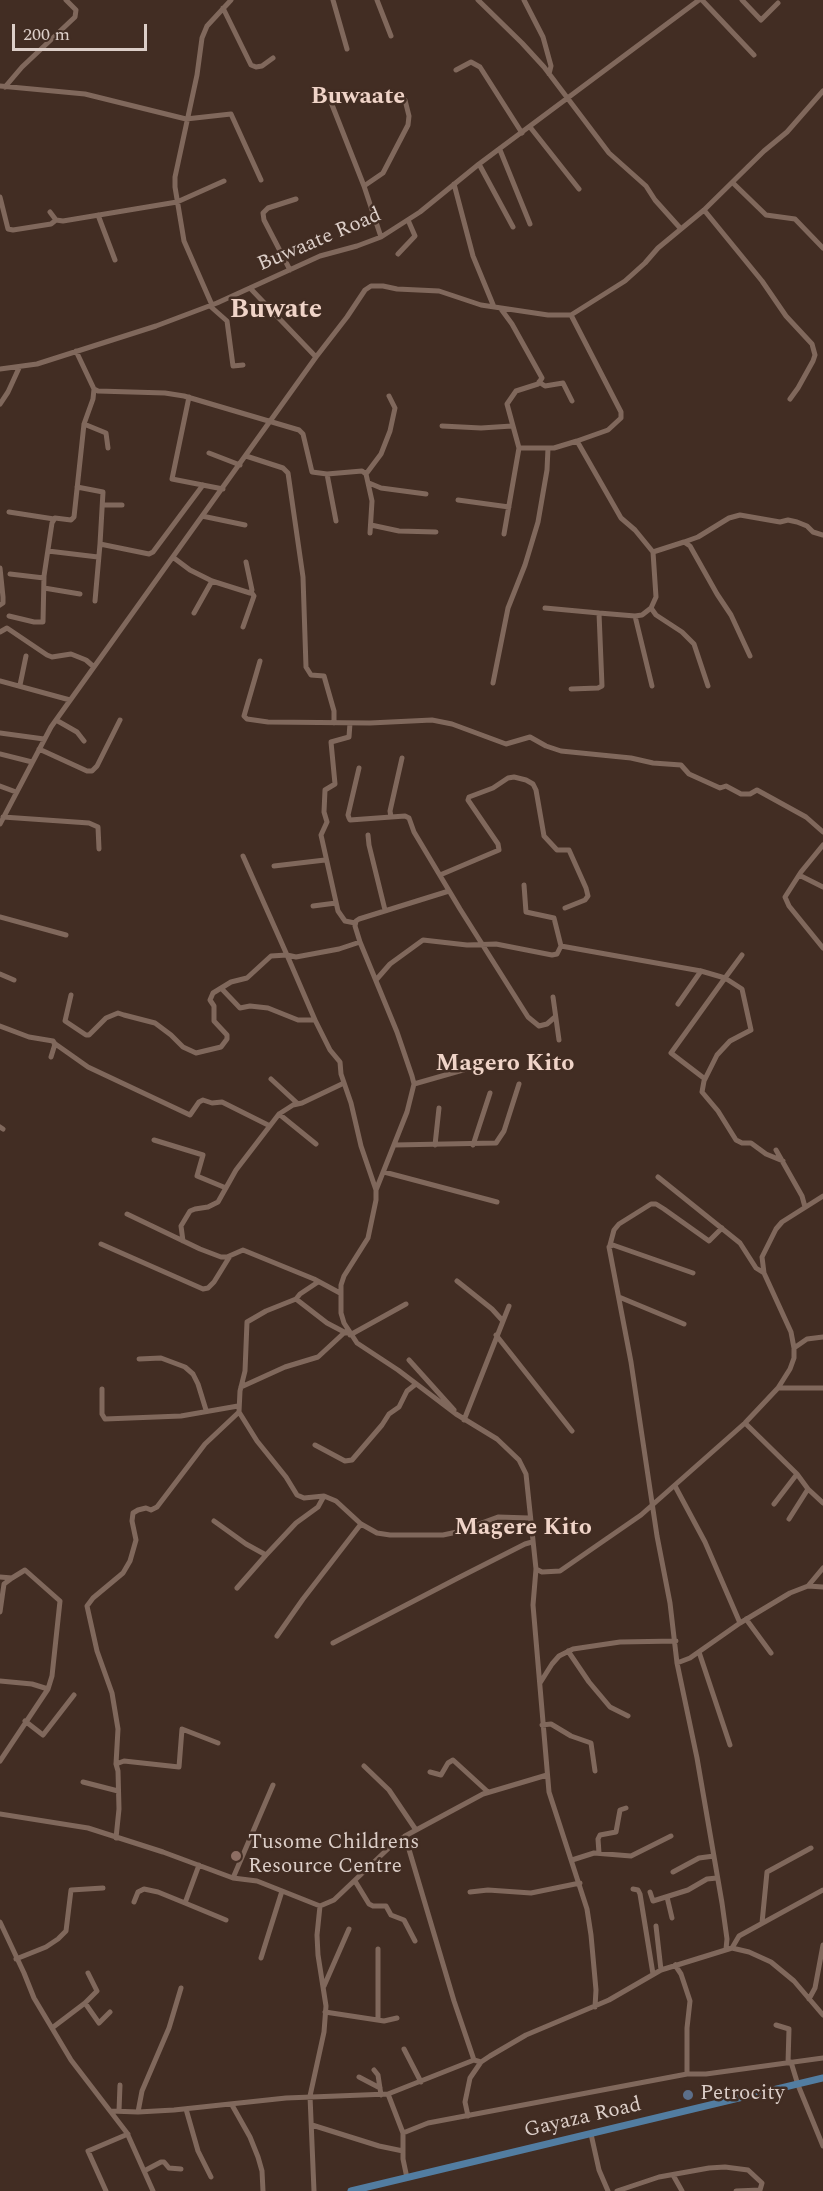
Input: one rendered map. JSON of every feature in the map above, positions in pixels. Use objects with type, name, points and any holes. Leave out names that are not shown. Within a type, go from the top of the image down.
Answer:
[{"type":"main road","name":"Gayaza Road","points":[[351,2191],[823,2079]]},
{"type":"street","points":[[3,87],[75,18],[76,10],[66,0]]},
{"type":"street","points":[[231,0],[207,26],[201,38],[197,75],[175,177],[184,241],[211,305],[227,321],[233,366],[243,365]]},
{"type":"street","points":[[333,0],[347,49]]},
{"type":"street","points":[[377,0],[391,36]]},
{"type":"street","points":[[478,0],[522,43],[549,74],[609,153],[646,186],[655,200],[681,229]]},
{"type":"street","points":[[525,0],[543,38],[551,66],[549,74]]},
{"type":"street","points":[[701,0],[754,55]]},
{"type":"street","name":"Buwaate Road","points":[[0,369],[19,368],[46,362],[211,305],[320,256],[381,237],[408,220],[479,164],[701,0]]},
{"type":"street","points":[[742,0],[761,20],[778,3]]},
{"type":"street","points":[[224,8],[251,65],[256,68],[273,58]]},
{"type":"street","points":[[456,70],[471,63],[480,67],[522,133]]},
{"type":"street","points":[[3,87],[85,94],[186,119],[231,114],[261,180]]},
{"type":"street","points":[[322,89],[327,92],[364,186],[381,237]]},
{"type":"street","points":[[0,824],[56,720],[347,317],[360,295],[371,286],[439,291],[481,305],[548,315],[572,315],[625,281],[658,248],[704,210],[764,151],[787,132],[823,91]]},
{"type":"street","points":[[364,186],[378,177],[386,167],[408,124],[410,116],[405,100]]},
{"type":"street","points":[[530,127],[579,189]]},
{"type":"street","points":[[500,150],[530,224]]},
{"type":"street","points":[[479,164],[513,227]]},
{"type":"street","points":[[50,212],[56,220],[63,221],[177,202],[224,181]]},
{"type":"street","points":[[733,183],[766,215],[795,219],[823,248]]},
{"type":"street","points":[[454,184],[473,256],[498,308],[512,324],[541,375],[539,382]]},
{"type":"street","points":[[0,197],[8,229],[51,224],[56,220]]},
{"type":"street","points":[[290,270],[264,220],[263,213],[268,208],[296,199]]},
{"type":"street","points":[[704,210],[762,281],[786,316],[812,344],[815,355],[813,362],[790,399]]},
{"type":"street","points":[[98,215],[114,260]]},
{"type":"street","points":[[398,254],[415,236],[408,220]]},
{"type":"street","points":[[250,288],[316,357]]},
{"type":"street","points":[[519,448],[548,448],[578,441],[608,430],[618,422],[621,416],[572,315]]},
{"type":"street","points":[[9,512],[54,519],[70,520],[74,517],[84,424],[94,389],[76,351]]},
{"type":"street","points":[[0,404],[19,368]]},
{"type":"street","points":[[539,382],[545,386],[563,382],[572,400]]},
{"type":"street","points":[[504,534],[519,448],[507,410],[511,397],[516,391],[539,382]]},
{"type":"street","points":[[94,389],[101,392],[165,393],[189,397],[301,432],[311,470],[317,474],[362,471],[366,474],[372,501],[370,533]]},
{"type":"street","points":[[366,474],[381,454],[390,431],[395,408],[389,396]]},
{"type":"street","points":[[189,397],[172,479],[223,489]]},
{"type":"street","points":[[84,424],[106,433],[108,448]]},
{"type":"street","points":[[442,426],[481,428],[512,426]]},
{"type":"street","points":[[545,608],[635,616],[642,615],[651,608],[656,597],[653,552],[635,530],[621,518],[578,441]]},
{"type":"street","points":[[494,683],[507,608],[525,565],[538,522],[547,470],[548,448]]},
{"type":"street","points":[[210,453],[240,465]]},
{"type":"street","points":[[246,456],[285,468],[288,473],[303,577],[306,667],[311,675],[324,676],[334,711],[334,723]]},
{"type":"street","points":[[327,474],[336,522]]},
{"type":"street","points":[[369,483],[381,488],[426,494]]},
{"type":"street","points":[[100,544],[151,554],[203,485]]},
{"type":"street","points":[[77,487],[102,491],[104,494],[95,601]]},
{"type":"street","points":[[458,500],[509,507]]},
{"type":"street","points":[[103,505],[122,505]]},
{"type":"street","points":[[653,552],[698,537],[740,514],[780,522],[788,520],[797,522],[823,535]]},
{"type":"street","points":[[202,516],[245,525]]},
{"type":"street","points":[[9,616],[43,622],[44,578],[54,519]]},
{"type":"street","points":[[371,525],[399,531],[436,532]]},
{"type":"street","points":[[684,543],[690,546],[731,615],[750,656]]},
{"type":"street","points":[[48,551],[98,557]]},
{"type":"street","points":[[174,558],[190,570],[212,581],[252,592]]},
{"type":"street","points":[[243,627],[254,597],[246,562]]},
{"type":"street","points":[[0,568],[3,603],[0,605]]},
{"type":"street","points":[[10,573],[44,578]]},
{"type":"street","points":[[194,613],[212,581]]},
{"type":"street","points":[[44,588],[80,594]]},
{"type":"street","points":[[651,608],[656,615],[682,632],[694,644],[708,687]]},
{"type":"street","points":[[571,689],[602,686],[599,613]]},
{"type":"street","points":[[635,616],[652,686]]},
{"type":"street","points":[[0,632],[7,628],[46,655],[52,657],[71,654],[86,660],[94,667]]},
{"type":"street","points":[[20,685],[26,656]]},
{"type":"street","points":[[260,661],[244,716],[247,719],[268,722],[334,723],[432,720],[452,724],[506,744],[530,737],[561,751],[681,765],[689,774],[720,788],[726,786],[741,794],[750,794],[757,790],[806,817],[823,832]]},
{"type":"street","points":[[0,681],[70,700]]},
{"type":"street","points":[[56,720],[77,732],[84,741]]},
{"type":"street","points":[[39,749],[87,771],[92,771],[97,766],[120,720]]},
{"type":"street","points":[[350,723],[349,737],[331,742],[335,784],[325,790],[324,812],[327,822],[321,835],[325,860],[341,917],[355,923],[363,917],[449,891]]},
{"type":"street","points":[[0,733],[44,739]]},
{"type":"street","points":[[0,754],[32,762]]},
{"type":"street","points":[[391,817],[390,811],[402,758]]},
{"type":"street","points":[[359,768],[348,815],[350,820],[405,816],[411,820],[414,832],[449,891],[533,1022],[536,1026],[542,1026],[555,1017]]},
{"type":"street","points":[[440,875],[499,850],[498,844],[468,800],[469,797],[493,788],[508,778],[526,780],[534,784],[536,790],[544,836],[557,850],[569,850],[586,888],[588,896],[585,900],[565,908]]},
{"type":"street","points":[[0,786],[16,792]]},
{"type":"street","points":[[3,817],[89,823],[98,827],[99,849]]},
{"type":"street","points":[[368,835],[385,910]]},
{"type":"street","points":[[823,845],[784,897],[823,948]]},
{"type":"street","points":[[243,856],[315,1020],[330,1050],[340,1062],[340,1074],[355,1116],[361,1146],[376,1190]]},
{"type":"street","points":[[274,866],[325,860]]},
{"type":"street","points":[[799,875],[823,887]]},
{"type":"street","points":[[376,980],[390,964],[420,941],[467,945],[496,944],[552,955],[559,952],[560,934],[552,916],[526,912],[524,885]]},
{"type":"street","points":[[313,906],[336,903]]},
{"type":"street","points":[[0,917],[66,935]]},
{"type":"street","points":[[348,1334],[341,1313],[340,1293],[344,1276],[368,1238],[376,1190],[407,1112],[414,1084],[398,1032],[360,942],[355,923]]},
{"type":"street","points":[[71,995],[65,1021],[86,1035],[106,1018],[118,1013],[155,1023],[183,1047],[196,1053],[221,1047],[227,1039],[214,1022],[214,1009],[210,1000],[213,993],[231,982],[247,978],[271,956],[296,957],[339,949],[360,942]]},
{"type":"street","points":[[561,946],[701,971],[725,978],[742,988],[752,1030],[730,1041],[714,1059],[705,1079],[703,1096],[718,1111],[730,1134],[736,1140],[751,1143],[766,1154],[783,1161]]},
{"type":"street","points":[[705,1079],[671,1053],[742,955]]},
{"type":"street","points":[[678,1004],[701,971]]},
{"type":"street","points":[[0,974],[14,980]]},
{"type":"street","points":[[221,988],[240,1008],[250,1006],[268,1008],[298,1020],[315,1020]]},
{"type":"street","points":[[553,997],[559,1040]]},
{"type":"street","points":[[0,1026],[29,1037],[49,1040],[88,1067],[190,1114],[203,1100],[212,1103],[222,1102],[270,1126]]},
{"type":"street","points":[[51,1057],[54,1043]]},
{"type":"street","points":[[414,1084],[491,1062]]},
{"type":"street","points":[[271,1078],[297,1103]]},
{"type":"street","points":[[173,1236],[192,1210],[204,1209],[218,1202],[236,1170],[279,1114],[297,1103],[305,1102],[344,1083]]},
{"type":"street","points":[[394,1145],[492,1145],[500,1140],[519,1084]]},
{"type":"street","points":[[473,1145],[490,1093]]},
{"type":"street","points":[[435,1144],[440,1108]]},
{"type":"street","points":[[279,1114],[316,1144]]},
{"type":"street","points":[[154,1140],[203,1155],[197,1176],[226,1188]]},
{"type":"street","points":[[776,1150],[802,1196],[805,1207]]},
{"type":"street","points":[[384,1172],[497,1202]]},
{"type":"street","points":[[658,1177],[740,1243],[756,1268],[764,1273]]},
{"type":"street","points":[[536,1569],[560,1571],[642,1515],[745,1423],[778,1388],[790,1369],[794,1358],[794,1348],[791,1332],[764,1273],[762,1257],[776,1229],[792,1214],[823,1196]]},
{"type":"street","points":[[722,1228],[709,1241],[664,1209],[651,1204],[619,1224],[614,1230],[609,1247],[676,1641],[677,1663],[697,1758],[729,1948]]},
{"type":"street","points":[[127,1214],[221,1257],[243,1250],[340,1293]]},
{"type":"street","points":[[181,1226],[183,1241]]},
{"type":"street","points":[[102,1244],[203,1289],[208,1288],[214,1282],[230,1256]]},
{"type":"street","points":[[610,1245],[693,1273]]},
{"type":"street","points":[[457,1281],[502,1320]]},
{"type":"street","points":[[318,1282],[296,1299],[266,1311],[247,1322],[245,1371],[239,1409],[249,1430],[293,1492],[304,1498],[324,1496],[336,1501],[361,1524],[377,1533],[390,1535],[437,1535],[457,1532],[498,1517],[530,1518]]},
{"type":"street","points":[[619,1298],[684,1324]]},
{"type":"street","points":[[296,1299],[327,1323],[348,1334],[456,1414],[497,1439],[519,1460],[526,1474],[536,1569],[533,1605],[547,1775],[551,1801],[580,1883],[591,1935],[596,1990],[595,2007]]},
{"type":"street","points":[[242,1387],[285,1367],[318,1357],[348,1334],[406,1304]]},
{"type":"street","points":[[464,1419],[509,1305]]},
{"type":"street","points":[[496,1335],[572,1431]]},
{"type":"street","points":[[794,1348],[804,1340],[823,1337]]},
{"type":"street","points":[[139,1359],[161,1358],[185,1367],[193,1374],[198,1384],[206,1410]]},
{"type":"street","points":[[409,1360],[456,1414]]},
{"type":"street","points":[[315,1445],[345,1461],[352,1460],[389,1414],[399,1407],[406,1391],[416,1384]]},
{"type":"street","points":[[778,1388],[823,1388]]},
{"type":"street","points":[[102,1389],[105,1419],[181,1416],[206,1410],[239,1409]]},
{"type":"street","points":[[116,1838],[118,1729],[112,1693],[91,1627],[88,1602],[123,1573],[130,1561],[136,1540],[132,1521],[133,1513],[157,1507],[205,1444],[239,1409]]},
{"type":"street","points":[[745,1423],[798,1474],[808,1489],[823,1503]]},
{"type":"street","points":[[774,1504],[798,1474]]},
{"type":"street","points":[[675,1486],[743,1621],[771,1653]]},
{"type":"street","points":[[789,1519],[808,1489]]},
{"type":"street","points":[[816,1496],[823,1491]]},
{"type":"street","points":[[237,1588],[296,1522],[321,1503],[324,1496]]},
{"type":"street","points":[[214,1521],[266,1555]]},
{"type":"street","points":[[276,1636],[361,1524]]},
{"type":"street","points":[[333,1643],[532,1542]]},
{"type":"street","points":[[808,1586],[823,1568]]},
{"type":"street","points":[[0,1612],[4,1584],[25,1570],[60,1601],[52,1676],[48,1689],[0,1761]]},
{"type":"street","points":[[0,1577],[12,1578]]},
{"type":"street","points":[[677,1663],[699,1652],[743,1621],[790,1593],[808,1586],[823,1587]]},
{"type":"street","points":[[540,1684],[552,1664],[568,1651],[620,1642],[676,1641]]},
{"type":"street","points":[[568,1651],[589,1682],[610,1707],[628,1716]]},
{"type":"street","points":[[699,1652],[730,1745]]},
{"type":"street","points":[[0,1681],[32,1684],[48,1689]]},
{"type":"street","points":[[25,1721],[43,1735],[74,1695]]},
{"type":"street","points":[[542,1725],[551,1724],[571,1736],[591,1743],[595,1771]]},
{"type":"street","points":[[116,1764],[124,1761],[178,1767],[182,1730],[218,1743]]},
{"type":"street","points":[[430,1772],[441,1775],[448,1763],[453,1760],[488,1792]]},
{"type":"street","points":[[364,1766],[389,1790],[416,1830]]},
{"type":"street","points":[[0,1814],[88,1828],[200,1864],[233,1878],[257,1881],[320,1906],[334,1900],[393,1844],[405,1836],[488,1792],[547,1775]]},
{"type":"street","points":[[83,1782],[118,1791]]},
{"type":"street","points":[[233,1878],[273,1785]]},
{"type":"street","points":[[598,1853],[600,1835],[616,1832],[620,1810],[626,1808]]},
{"type":"street","points":[[405,1836],[474,2060]]},
{"type":"street","points":[[572,1860],[591,1853],[630,1856],[671,1836]]},
{"type":"street","points":[[762,1923],[767,1872],[811,1848]]},
{"type":"street","points":[[673,1872],[699,1858],[714,1856]]},
{"type":"street","points":[[185,1904],[200,1864]]},
{"type":"street","points":[[650,1892],[653,1900],[688,1890],[707,1879],[717,1878]]},
{"type":"street","points":[[355,1881],[369,1904],[386,1906],[392,1915],[404,1920],[415,1941]]},
{"type":"street","points":[[470,1892],[488,1890],[531,1893],[580,1883]]},
{"type":"street","points":[[16,1959],[46,1947],[66,1931],[71,1890],[103,1888]]},
{"type":"street","points":[[134,1902],[138,1892],[144,1888],[226,1920]]},
{"type":"street","points":[[633,1889],[639,1890],[640,1894],[653,1974]]},
{"type":"street","points":[[729,1948],[739,1936],[823,1890]]},
{"type":"street","points":[[261,1958],[282,1891]]},
{"type":"street","points":[[667,1897],[672,1918]]},
{"type":"street","points":[[314,2191],[310,2096],[326,2012],[317,1935],[320,1906]]},
{"type":"street","points":[[0,1922],[31,1993],[71,2060],[128,2134],[153,2191]]},
{"type":"street","points":[[656,1926],[661,1970]]},
{"type":"street","points":[[323,1988],[349,1929]]},
{"type":"street","points":[[809,2000],[815,1988],[823,1945]]},
{"type":"street","points":[[468,2116],[465,2103],[466,2088],[482,2062],[526,2035],[595,2007],[661,1970],[729,1948],[749,1952],[771,1962],[787,1974],[823,2014]]},
{"type":"street","points":[[378,1949],[378,2019]]},
{"type":"street","points":[[675,1965],[681,1974],[690,2001],[687,2028],[687,2074]]},
{"type":"street","points":[[52,2028],[97,1991],[88,1973]]},
{"type":"street","points":[[138,2112],[142,2091],[169,2028],[181,1988]]},
{"type":"street","points":[[85,2003],[99,2023],[110,2012]]},
{"type":"street","points":[[326,2012],[384,2021],[397,2018]]},
{"type":"street","points":[[776,2025],[789,2029],[790,2063],[822,2143]]},
{"type":"street","points":[[404,2049],[421,2082]]},
{"type":"street","points":[[403,2133],[428,2122],[687,2074],[823,2058]]},
{"type":"street","points":[[111,2111],[186,2109],[266,2099],[383,2092],[421,2082],[474,2060],[482,2062]]},
{"type":"street","points":[[374,2070],[403,2133],[407,2178]]},
{"type":"street","points":[[359,2077],[383,2092]]},
{"type":"street","points":[[119,2111],[120,2085]]},
{"type":"street","points":[[232,2105],[258,2157],[262,2171],[263,2191]]},
{"type":"street","points":[[186,2109],[198,2151],[211,2177]]},
{"type":"street","points":[[312,2125],[392,2150],[403,2151]]},
{"type":"street","points":[[106,2191],[88,2151],[128,2134]]},
{"type":"street","points":[[591,2134],[599,2170],[608,2191]]},
{"type":"street","points":[[144,2171],[161,2162],[164,2162],[169,2169],[181,2169]]},
{"type":"street","points":[[617,2191],[628,2186],[709,2168],[748,2170],[762,2183],[760,2190],[736,2191]]},
{"type":"street","points":[[672,2175],[682,2191]]},
{"type":"place","name":"Tusome Childrens Resource Centre","points":[[236,1856]]},
{"type":"place","name":"Petrocity","points":[[688,2095]]},
{"type":"district","name":"Buwaate","points":[[358,98]]},
{"type":"district","name":"Buwate","points":[[276,312]]},
{"type":"district","name":"Magero Kito","points":[[505,1065]]},
{"type":"district","name":"Magere Kito","points":[[523,1529]]}]
